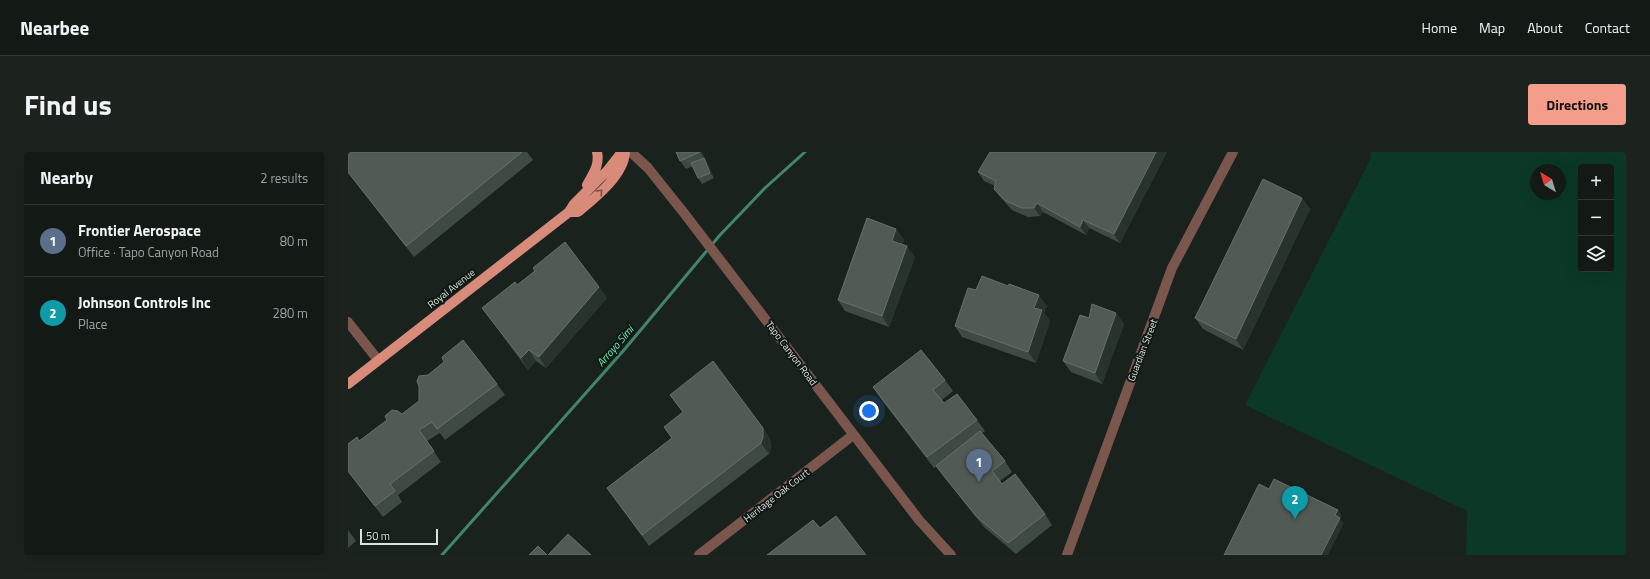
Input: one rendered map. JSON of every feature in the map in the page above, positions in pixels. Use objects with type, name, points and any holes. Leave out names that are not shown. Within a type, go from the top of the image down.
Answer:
[{"type":"main road","points":[[582,195],[596,170],[598,158],[597,152]]},
{"type":"main road","name":"Royal Avenue","points":[[348,384],[569,212],[574,204],[607,171],[622,152]]},
{"type":"main road","name":"Royal Avenue","points":[[569,212],[578,212],[589,204],[619,173],[625,159],[626,152]]},
{"type":"street","name":"Tapo Canyon Road","points":[[631,152],[648,168],[690,220],[919,520],[951,555]]},
{"type":"street","name":"Guardian Street","points":[[1067,555],[1172,268],[1233,152]]},
{"type":"street","points":[[348,322],[378,360]]},
{"type":"street","name":"Heritage Oak Court","points":[[699,555],[853,435]]},
{"type":"green space","points":[[1370,152],[1626,152],[1626,555],[1466,555],[1467,511],[1245,405],[1371,158]]},
{"type":"building","points":[[348,152],[522,152],[406,246],[348,172]]},
{"type":"building","points":[[676,152],[700,152],[680,161]]},
{"type":"building","points":[[990,152],[1156,152],[1114,234],[1083,220],[1080,227],[1037,203],[1034,208],[1022,208],[1006,201],[994,189],[996,181],[978,172]]},
{"type":"building","points":[[704,158],[710,173],[698,178],[691,163]]},
{"type":"building","points":[[1263,179],[1302,198],[1236,339],[1195,318]]},
{"type":"building","points":[[867,218],[896,229],[892,241],[907,246],[882,316],[838,300]]},
{"type":"building","points":[[565,242],[599,287],[539,357],[529,350],[521,358],[482,308],[515,282],[517,285],[535,271],[533,268]]},
{"type":"building","points":[[982,276],[1008,286],[1009,284],[1039,295],[1034,308],[1042,310],[1028,352],[955,326],[968,288],[976,290]]},
{"type":"building","points":[[1092,304],[1116,313],[1095,373],[1063,361],[1080,315],[1089,318]]},
{"type":"building","points":[[463,340],[497,384],[437,429],[432,422],[419,430],[434,451],[390,484],[395,491],[375,506],[348,471],[348,444],[357,437],[359,441],[387,420],[385,416],[392,410],[398,411],[402,414],[419,401],[419,387],[417,381],[419,376],[428,375],[444,362],[442,357]]},
{"type":"building","points":[[921,350],[945,380],[933,390],[944,403],[957,394],[977,420],[927,457],[873,387]]},
{"type":"building","points":[[713,361],[763,428],[761,443],[642,535],[607,488],[672,438],[664,427],[683,412],[670,395]]},
{"type":"building","points":[[980,431],[1005,461],[992,471],[1002,484],[1015,474],[1045,514],[1008,543],[976,516],[936,466]]},
{"type":"building","points":[[1274,479],[1338,510],[1335,515],[1340,518],[1321,555],[1224,555],[1259,484],[1269,489]]},
{"type":"building","points":[[836,516],[866,555],[767,555],[813,520],[820,528]]},
{"type":"building","points":[[568,534],[591,555],[548,555]]},
{"type":"building","points":[[538,546],[547,555],[529,555]]},
{"type":"waterway","name":"Arroyo Simi","points":[[442,555],[624,350],[720,235],[765,188],[805,152]]},
{"type":"place","name":"Frontier Aerospace","points":[[979,482]]},
{"type":"place","name":"Johnson Controls Inc","points":[[1295,519]]}]
